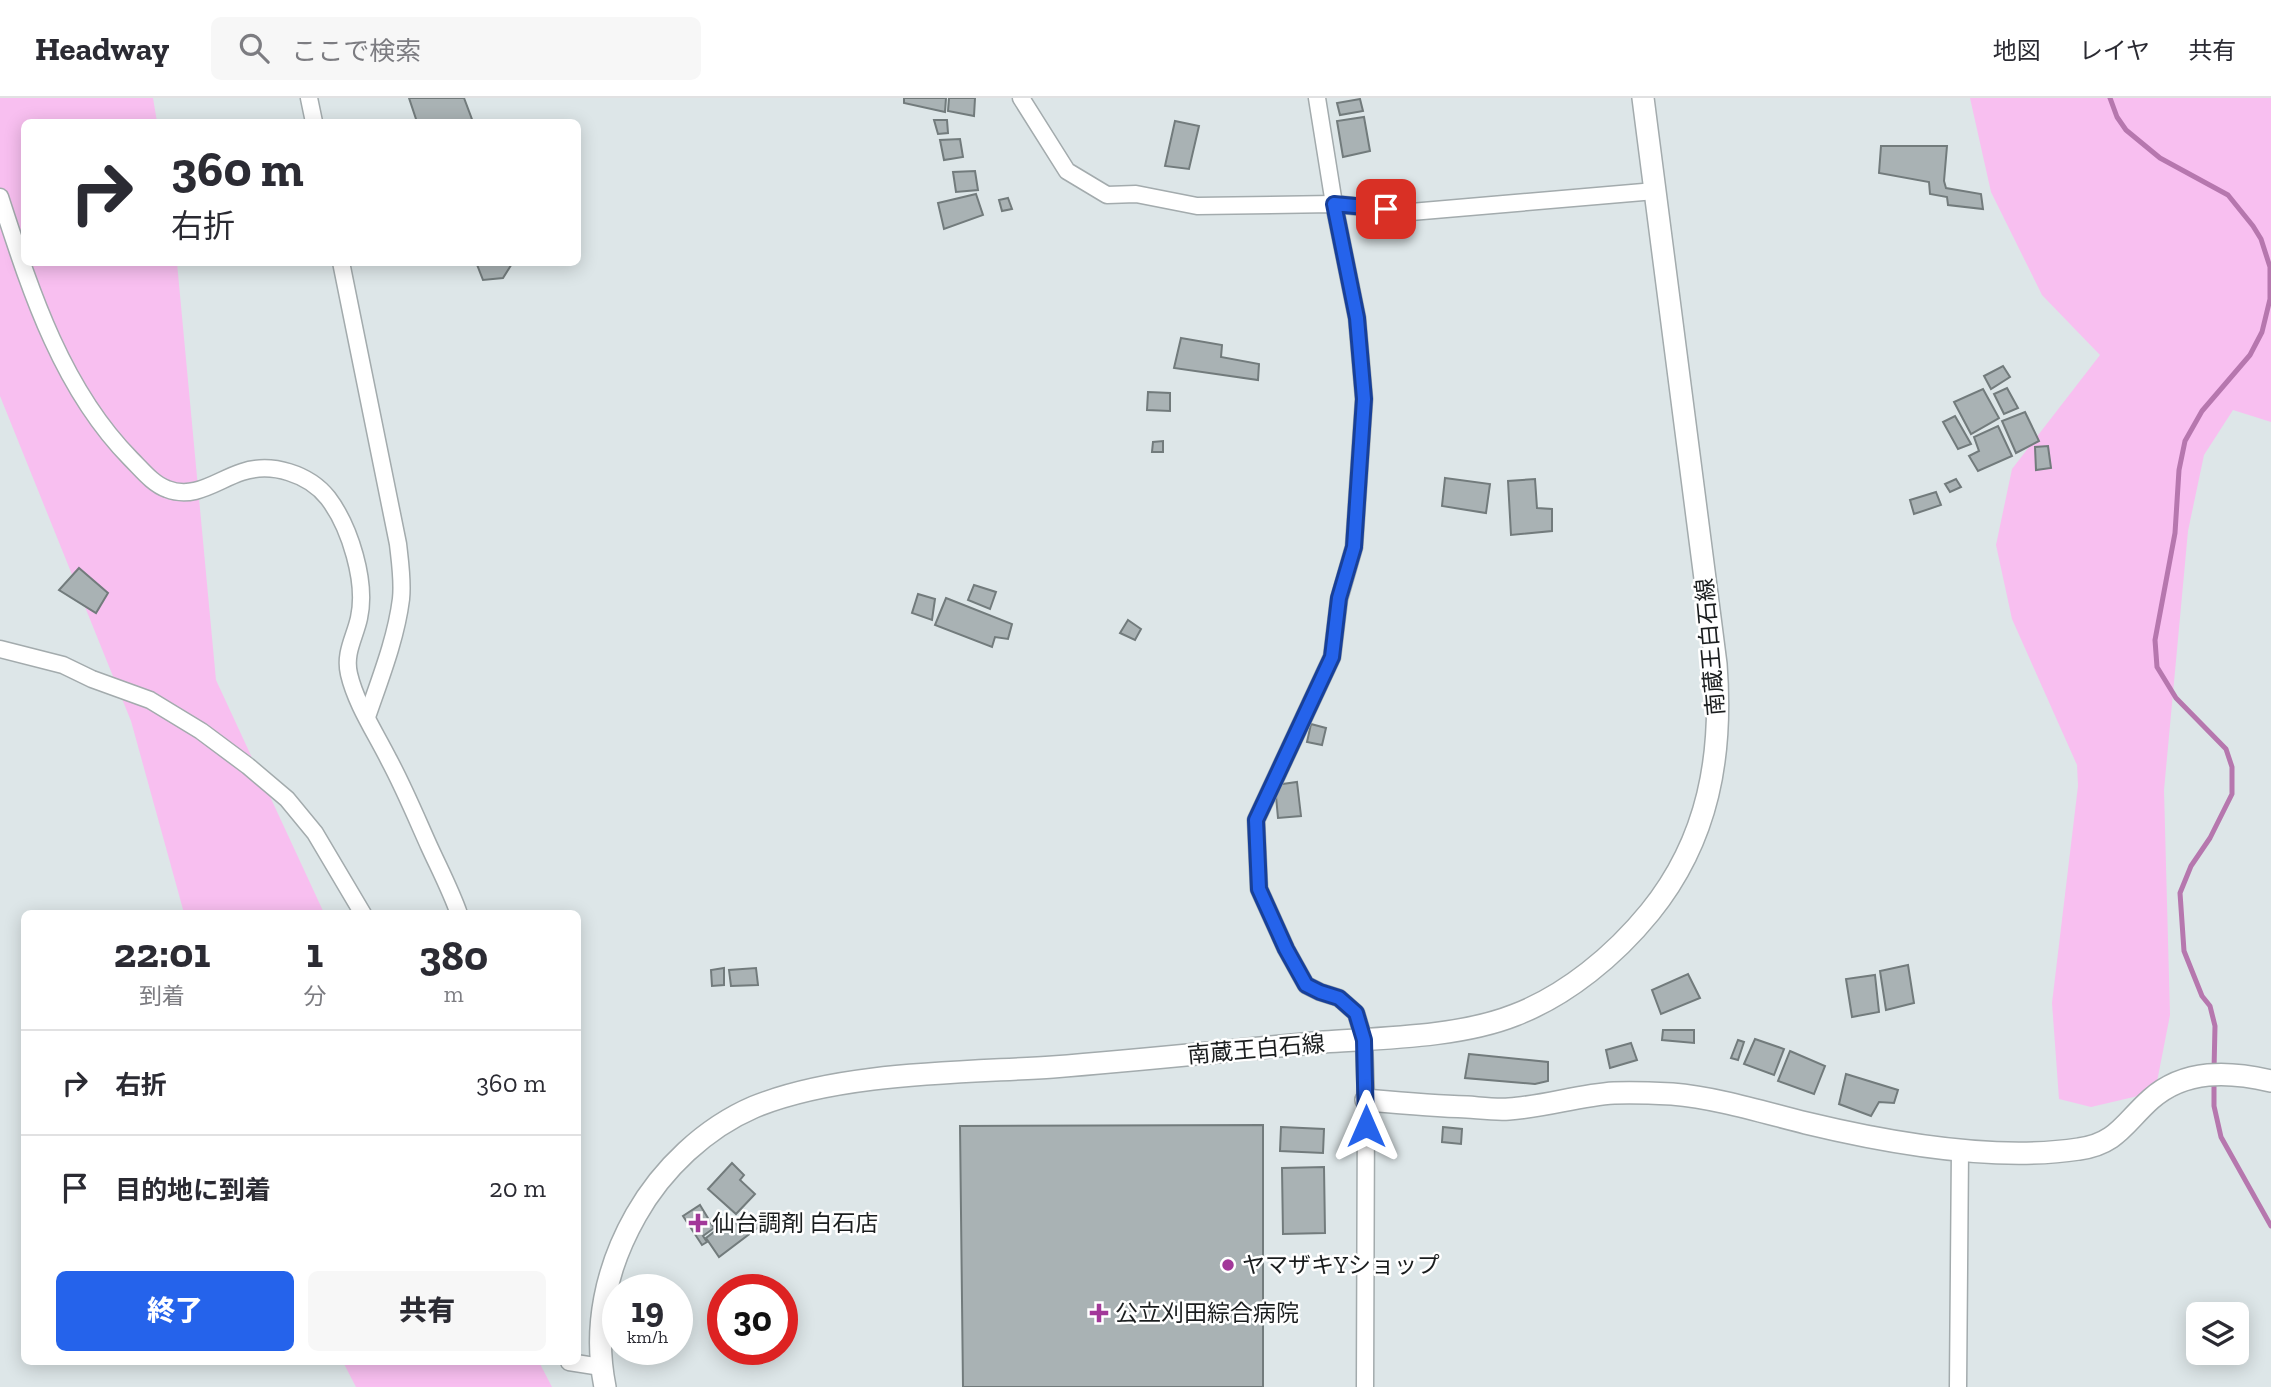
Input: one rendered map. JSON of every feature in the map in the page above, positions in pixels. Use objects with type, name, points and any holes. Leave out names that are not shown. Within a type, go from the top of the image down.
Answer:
[{"type":"main road","name":"南蔵王白石線","points":[[603,1377],[600,1336],[605,1293],[617,1254],[642,1204],[663,1175],[683,1154],[706,1135],[753,1108],[817,1089],[899,1077],[1364,1040],[1475,1027],[1514,1016],[1550,999],[1618,947],[1640,924],[1674,876],[1695,834],[1713,772],[1719,707],[1643,98]]},
{"type":"main road","points":[[1366,1101],[1509,1109],[1614,1093],[1671,1094],[1721,1101],[1876,1138],[2014,1154],[2091,1147],[2112,1139],[2150,1100],[2187,1078],[2223,1074],[2271,1081]]},
{"type":"street","points":[[309,98],[313,119]]},
{"type":"street","points":[[1021,98],[1068,171],[1107,195],[1136,194],[1197,206],[1334,204],[1411,212],[1655,191]]},
{"type":"street","points":[[1317,98],[1334,204],[1357,318],[1364,399],[1354,547],[1339,598],[1332,657],[1256,820],[1259,889],[1286,949],[1306,985],[1339,998],[1356,1013],[1364,1040],[1365,1387]]},
{"type":"street","points":[[0,197],[21,259]]},
{"type":"street","points":[[23,266],[60,357],[78,388],[118,446],[144,473],[165,489],[185,492],[202,489],[242,472],[281,471],[307,479],[328,498],[346,531],[360,578],[362,604],[347,655],[348,670],[457,910]]},
{"type":"street","points":[[342,266],[398,544],[402,581],[397,618],[367,716]]},
{"type":"street","points":[[0,649],[63,665],[92,679],[150,700],[201,730],[287,799],[315,833],[361,910]]},
{"type":"street","points":[[1958,1387],[1960,1149]]},
{"type":"street","points":[[576,1365],[603,1377]]},
{"type":"shaded area","points":[[0,98],[153,98],[156,119],[21,119],[21,266],[177,266],[216,680],[323,910],[183,910],[131,721],[0,396]]},
{"type":"shaded area","points":[[1970,98],[2271,98],[2271,422],[2233,410],[2204,455],[2188,531],[2164,790],[2170,1015],[2155,1092],[2091,1107],[2059,1099],[2052,1003],[2078,786],[2077,765],[2012,619],[1996,545],[2012,469],[2100,355],[2042,295],[1991,192]]},
{"type":"shaded area","points":[[345,1365],[541,1365],[552,1387],[356,1387]]},
{"type":"building","points":[[409,98],[464,98],[472,119],[416,119]]},
{"type":"building","points":[[904,98],[946,98],[945,112],[904,103]]},
{"type":"building","points":[[949,98],[975,98],[974,116],[948,111]]},
{"type":"building","points":[[1360,99],[1363,111],[1340,115],[1337,103]]},
{"type":"building","points":[[1364,117],[1370,151],[1343,157],[1337,121]]},
{"type":"building","points":[[934,120],[947,120],[948,133],[938,134]]},
{"type":"building","points":[[1175,121],[1199,126],[1189,169],[1165,166]]},
{"type":"building","points":[[960,139],[963,157],[944,160],[940,140]]},
{"type":"building","points":[[1881,146],[1947,146],[1944,181],[1946,188],[1981,194],[1983,209],[1948,205],[1947,197],[1930,194],[1929,182],[1879,173]]},
{"type":"building","points":[[975,171],[978,190],[956,192],[953,172]]},
{"type":"building","points":[[976,194],[983,215],[944,229],[938,203]]},
{"type":"building","points":[[1008,198],[1012,209],[1002,211],[999,200]]},
{"type":"building","points":[[478,266],[510,266],[503,278],[483,280]]},
{"type":"building","points":[[1181,338],[1222,345],[1221,357],[1259,364],[1258,380],[1174,368]]},
{"type":"building","points":[[2003,366],[2010,377],[1991,389],[1984,376]]},
{"type":"building","points":[[2007,388],[2018,408],[2004,414],[1994,394]]},
{"type":"building","points":[[1983,389],[1999,418],[1971,434],[1954,402]]},
{"type":"building","points":[[1148,392],[1170,393],[1170,411],[1147,410]]},
{"type":"building","points":[[2025,412],[2039,441],[2016,453],[2002,421]]},
{"type":"building","points":[[1955,416],[1971,444],[1958,449],[1943,422]]},
{"type":"building","points":[[1998,426],[2012,456],[1978,471],[1969,456],[1979,451],[1974,437]]},
{"type":"building","points":[[1163,441],[1163,452],[1152,452],[1153,442]]},
{"type":"building","points":[[2048,446],[2051,468],[2036,470],[2035,447]]},
{"type":"building","points":[[1445,478],[1490,484],[1486,513],[1442,506]]},
{"type":"building","points":[[1535,479],[1537,508],[1552,509],[1552,531],[1511,535],[1508,481]]},
{"type":"building","points":[[1956,479],[1961,487],[1950,492],[1945,484]]},
{"type":"building","points":[[1936,492],[1941,505],[1914,514],[1910,500]]},
{"type":"building","points":[[79,568],[108,593],[96,613],[59,590]]},
{"type":"building","points":[[974,585],[996,592],[990,609],[968,600]]},
{"type":"building","points":[[918,594],[935,599],[932,620],[912,613]]},
{"type":"building","points":[[946,598],[1012,624],[1008,639],[995,637],[992,647],[935,625]]},
{"type":"building","points":[[1128,620],[1141,629],[1135,640],[1120,633]]},
{"type":"building","points":[[1311,724],[1326,728],[1322,745],[1307,742]]},
{"type":"building","points":[[1297,782],[1301,816],[1278,818],[1275,785]]},
{"type":"building","points":[[1908,965],[1914,1003],[1886,1010],[1880,971]]},
{"type":"building","points":[[724,968],[724,985],[712,986],[711,970]]},
{"type":"building","points":[[756,968],[758,985],[731,986],[729,970]]},
{"type":"building","points":[[1688,974],[1700,998],[1661,1014],[1652,990]]},
{"type":"building","points":[[1875,975],[1879,1012],[1852,1017],[1846,979]]},
{"type":"building","points":[[1663,1030],[1694,1030],[1694,1043],[1662,1040]]},
{"type":"building","points":[[1755,1039],[1784,1049],[1774,1075],[1744,1064]]},
{"type":"building","points":[[1738,1040],[1744,1042],[1738,1060],[1731,1058]]},
{"type":"building","points":[[1631,1043],[1637,1060],[1610,1068],[1606,1050]]},
{"type":"building","points":[[1790,1051],[1825,1066],[1814,1094],[1778,1081]]},
{"type":"building","points":[[1469,1054],[1548,1062],[1548,1081],[1535,1084],[1465,1078]]},
{"type":"building","points":[[1846,1074],[1898,1090],[1894,1103],[1879,1102],[1871,1116],[1839,1104]]},
{"type":"building","points":[[1263,1125],[1263,1387],[963,1387],[960,1126]]},
{"type":"building","points":[[1281,1127],[1324,1129],[1323,1153],[1280,1151]]},
{"type":"building","points":[[1443,1127],[1462,1129],[1461,1144],[1442,1142]]},
{"type":"building","points":[[732,1163],[744,1175],[740,1180],[755,1194],[736,1214],[708,1189]]},
{"type":"building","points":[[1324,1167],[1325,1233],[1283,1234],[1282,1168]]},
{"type":"building","points":[[700,1205],[714,1228],[703,1236],[707,1242],[702,1245],[683,1216]]},
{"type":"building","points":[[752,1214],[760,1226],[719,1257],[706,1238],[732,1218],[737,1225]]},
{"type":"waterway","points":[[2110,98],[2117,117],[2126,130],[2160,158],[2228,195],[2261,239],[2270,267],[2270,299],[2262,332],[2250,355],[2202,411],[2185,441],[2179,470],[2175,533],[2155,640],[2157,667],[2176,698],[2226,749],[2232,767],[2232,794],[2210,838],[2191,866],[2180,893],[2184,951],[2202,996],[2210,1006],[2215,1026],[2214,1070]]},
{"type":"waterway","points":[[2214,1079],[2214,1106],[2221,1137],[2271,1226]]},
{"type":"place","name":"仙台調剤 白石店","points":[[698,1223]]},
{"type":"place","name":"ヤマザキYショップ","points":[[1228,1265]]},
{"type":"place","name":"公立刈田綜合病院","points":[[1099,1313]]},
{"type":"route","points":[[1366,1126],[1364,1040],[1356,1013],[1339,998],[1306,985],[1286,949],[1259,889],[1256,820],[1332,657],[1339,598],[1354,547],[1364,399],[1357,318],[1334,204],[1386,209]]}]
